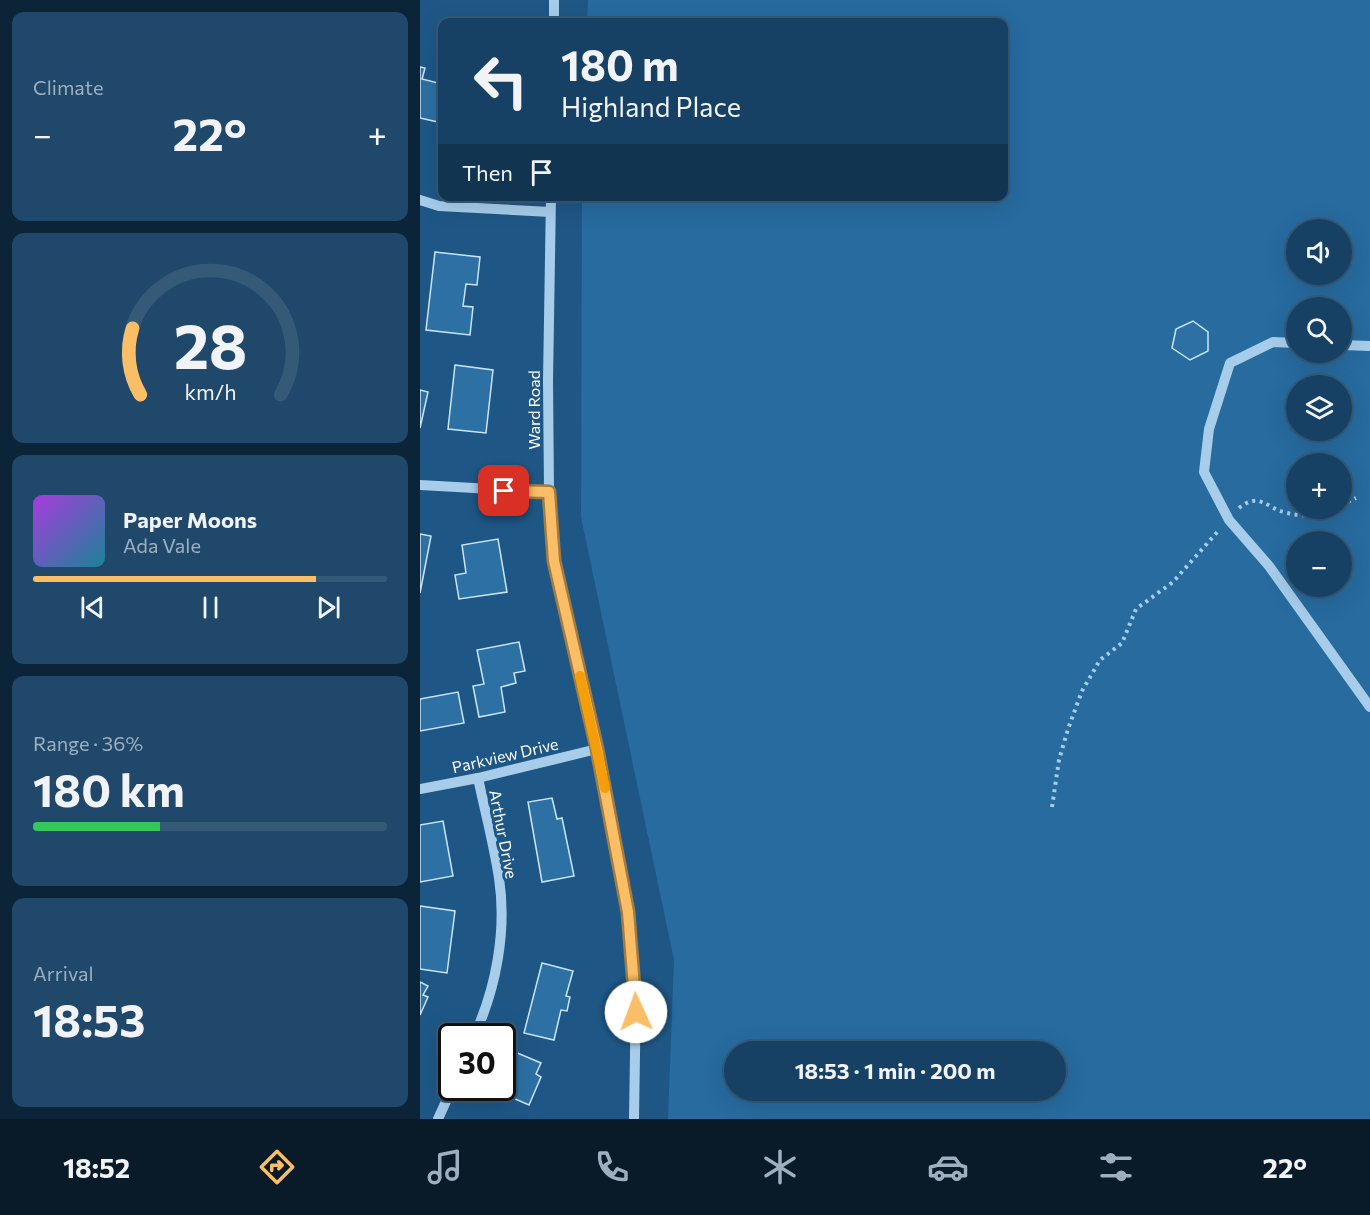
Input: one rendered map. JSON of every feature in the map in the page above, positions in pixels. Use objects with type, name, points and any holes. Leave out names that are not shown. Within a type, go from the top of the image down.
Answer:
[{"type":"street","points":[[554,0],[554,18]]},
{"type":"street","points":[[420,200],[439,206],[550,212]]},
{"type":"street","name":"Ward Road","points":[[551,201],[549,492],[554,561],[597,749],[628,912],[636,989],[634,1119]]},
{"type":"street","points":[[1286,343],[1273,342],[1230,363],[1209,429],[1204,472],[1228,520],[1269,566],[1370,707]]},
{"type":"street","points":[[1352,345],[1370,346]]},
{"type":"street","points":[[420,485],[549,492]]},
{"type":"street","name":"Parkview Drive","points":[[420,789],[478,778],[597,749]]},
{"type":"street","name":"Arthur Drive","points":[[478,778],[499,880],[499,950],[485,1012],[480,1023]]},
{"type":"street","points":[[438,1119],[446,1101]]},
{"type":"path","points":[[1352,500],[1356,498]]},
{"type":"path","points":[[1052,807],[1059,760],[1082,691],[1100,660],[1122,643],[1136,609],[1173,582],[1228,520],[1251,500],[1262,501],[1286,513]]},
{"type":"shaded area","points":[[588,0],[1370,0],[1370,1119],[668,1119],[674,960],[581,517],[582,201],[1008,201],[1008,18],[587,18]]},
{"type":"building","points":[[420,67],[425,68],[422,79],[438,83],[438,122],[420,118]]},
{"type":"building","points":[[435,252],[480,257],[477,285],[466,284],[463,306],[473,307],[470,335],[426,330]]},
{"type":"building","points":[[1193,321],[1208,332],[1208,351],[1190,360],[1172,348],[1176,329]]},
{"type":"building","points":[[455,365],[493,370],[486,433],[448,429]]},
{"type":"building","points":[[420,390],[428,392],[420,428]]},
{"type":"building","points":[[420,534],[431,536],[420,593]]},
{"type":"building","points":[[498,539],[507,592],[459,599],[455,575],[466,573],[462,545]]},
{"type":"building","points":[[519,642],[525,671],[514,673],[516,683],[501,687],[505,712],[479,717],[473,686],[484,684],[477,650]]},
{"type":"building","points":[[458,692],[464,723],[420,731],[420,699]]},
{"type":"building","points":[[552,798],[557,819],[562,818],[574,876],[542,882],[528,802]]},
{"type":"building","points":[[443,821],[453,876],[420,882],[420,825]]},
{"type":"building","points":[[420,906],[455,911],[447,973],[420,969]]},
{"type":"building","points":[[542,963],[573,971],[566,996],[570,997],[567,1011],[561,1010],[554,1040],[524,1033]]},
{"type":"building","points":[[420,982],[428,986],[423,995],[428,997],[420,1015]]},
{"type":"building","points":[[516,1052],[541,1063],[536,1074],[541,1077],[529,1105],[516,1099]]},
{"type":"slow traffic","points":[[580,676],[605,788]]},
{"type":"route","points":[[504,491],[549,492],[554,561],[597,749],[628,912],[636,989],[636,1012]]}]
